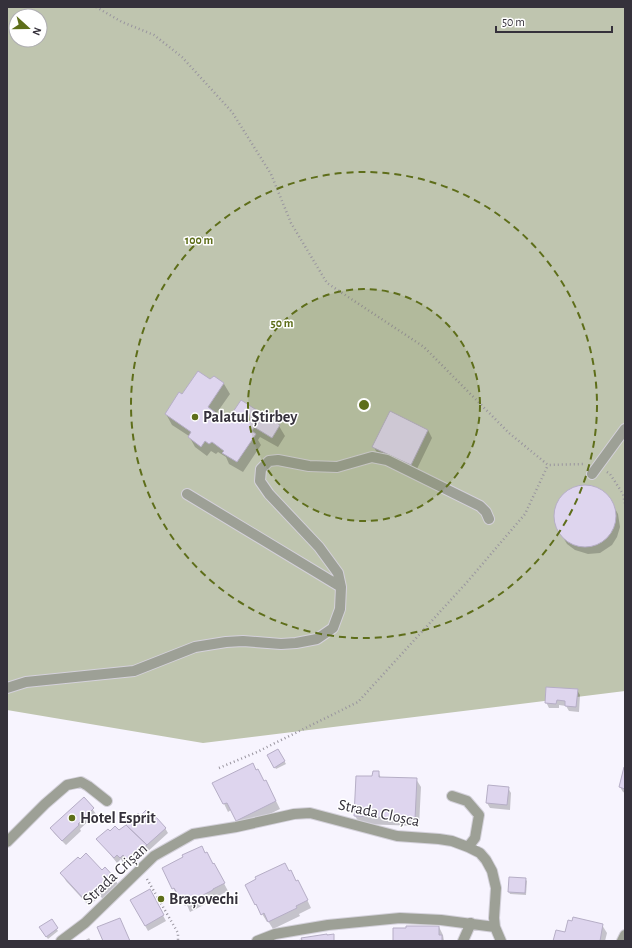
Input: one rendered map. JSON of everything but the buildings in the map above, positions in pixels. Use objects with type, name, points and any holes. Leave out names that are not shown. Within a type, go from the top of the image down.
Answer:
[{"type":"street","points":[[594,471],[625,429]]},
{"type":"street","points":[[7,688],[26,682],[134,671],[195,647],[226,642],[243,641],[281,644],[296,643],[317,638],[333,628],[340,609],[341,587],[338,573],[319,547],[269,494],[260,481],[261,469],[269,461],[278,460],[309,466],[337,467],[372,458],[387,460],[480,506],[486,512],[489,519]]},
{"type":"street","points":[[187,494],[341,587]]},
{"type":"street","points":[[7,842],[45,804],[68,785],[81,782],[107,801]]},
{"type":"street","points":[[452,796],[467,801],[479,815],[475,838],[468,847]]},
{"type":"street","name":"Strada Cloșca","points":[[193,834],[236,827],[294,814],[310,813],[397,836],[439,839],[468,847],[480,853],[492,871],[496,888],[494,918],[495,927],[501,941]]},
{"type":"street","name":"Strada Crișan","points":[[61,941],[85,923],[154,856],[193,834]]},
{"type":"street","points":[[257,941],[275,934],[328,925],[400,918],[471,923],[495,927]]},
{"type":"street","points":[[463,941],[471,923]]},
{"type":"street","points":[[622,941],[625,935]]},
{"type":"path","points":[[96,7],[122,22],[154,35],[182,57],[232,112],[271,174],[291,223],[327,283],[424,347],[509,433],[548,465],[585,464],[594,471],[610,474],[623,494],[625,504]]},
{"type":"path","points":[[219,768],[257,752],[358,702],[468,581],[525,514],[548,465]]},
{"type":"path","points":[[141,868],[178,933],[178,941]]},
{"type":"green space","points":[[7,7],[625,7],[625,691],[203,743],[7,710]]},
{"type":"place","name":"Palatul Știrbey","points":[[195,417]]},
{"type":"place","name":"Hotel Esprit","points":[[72,818]]},
{"type":"place","name":"Brașovechi","points":[[161,899]]}]
